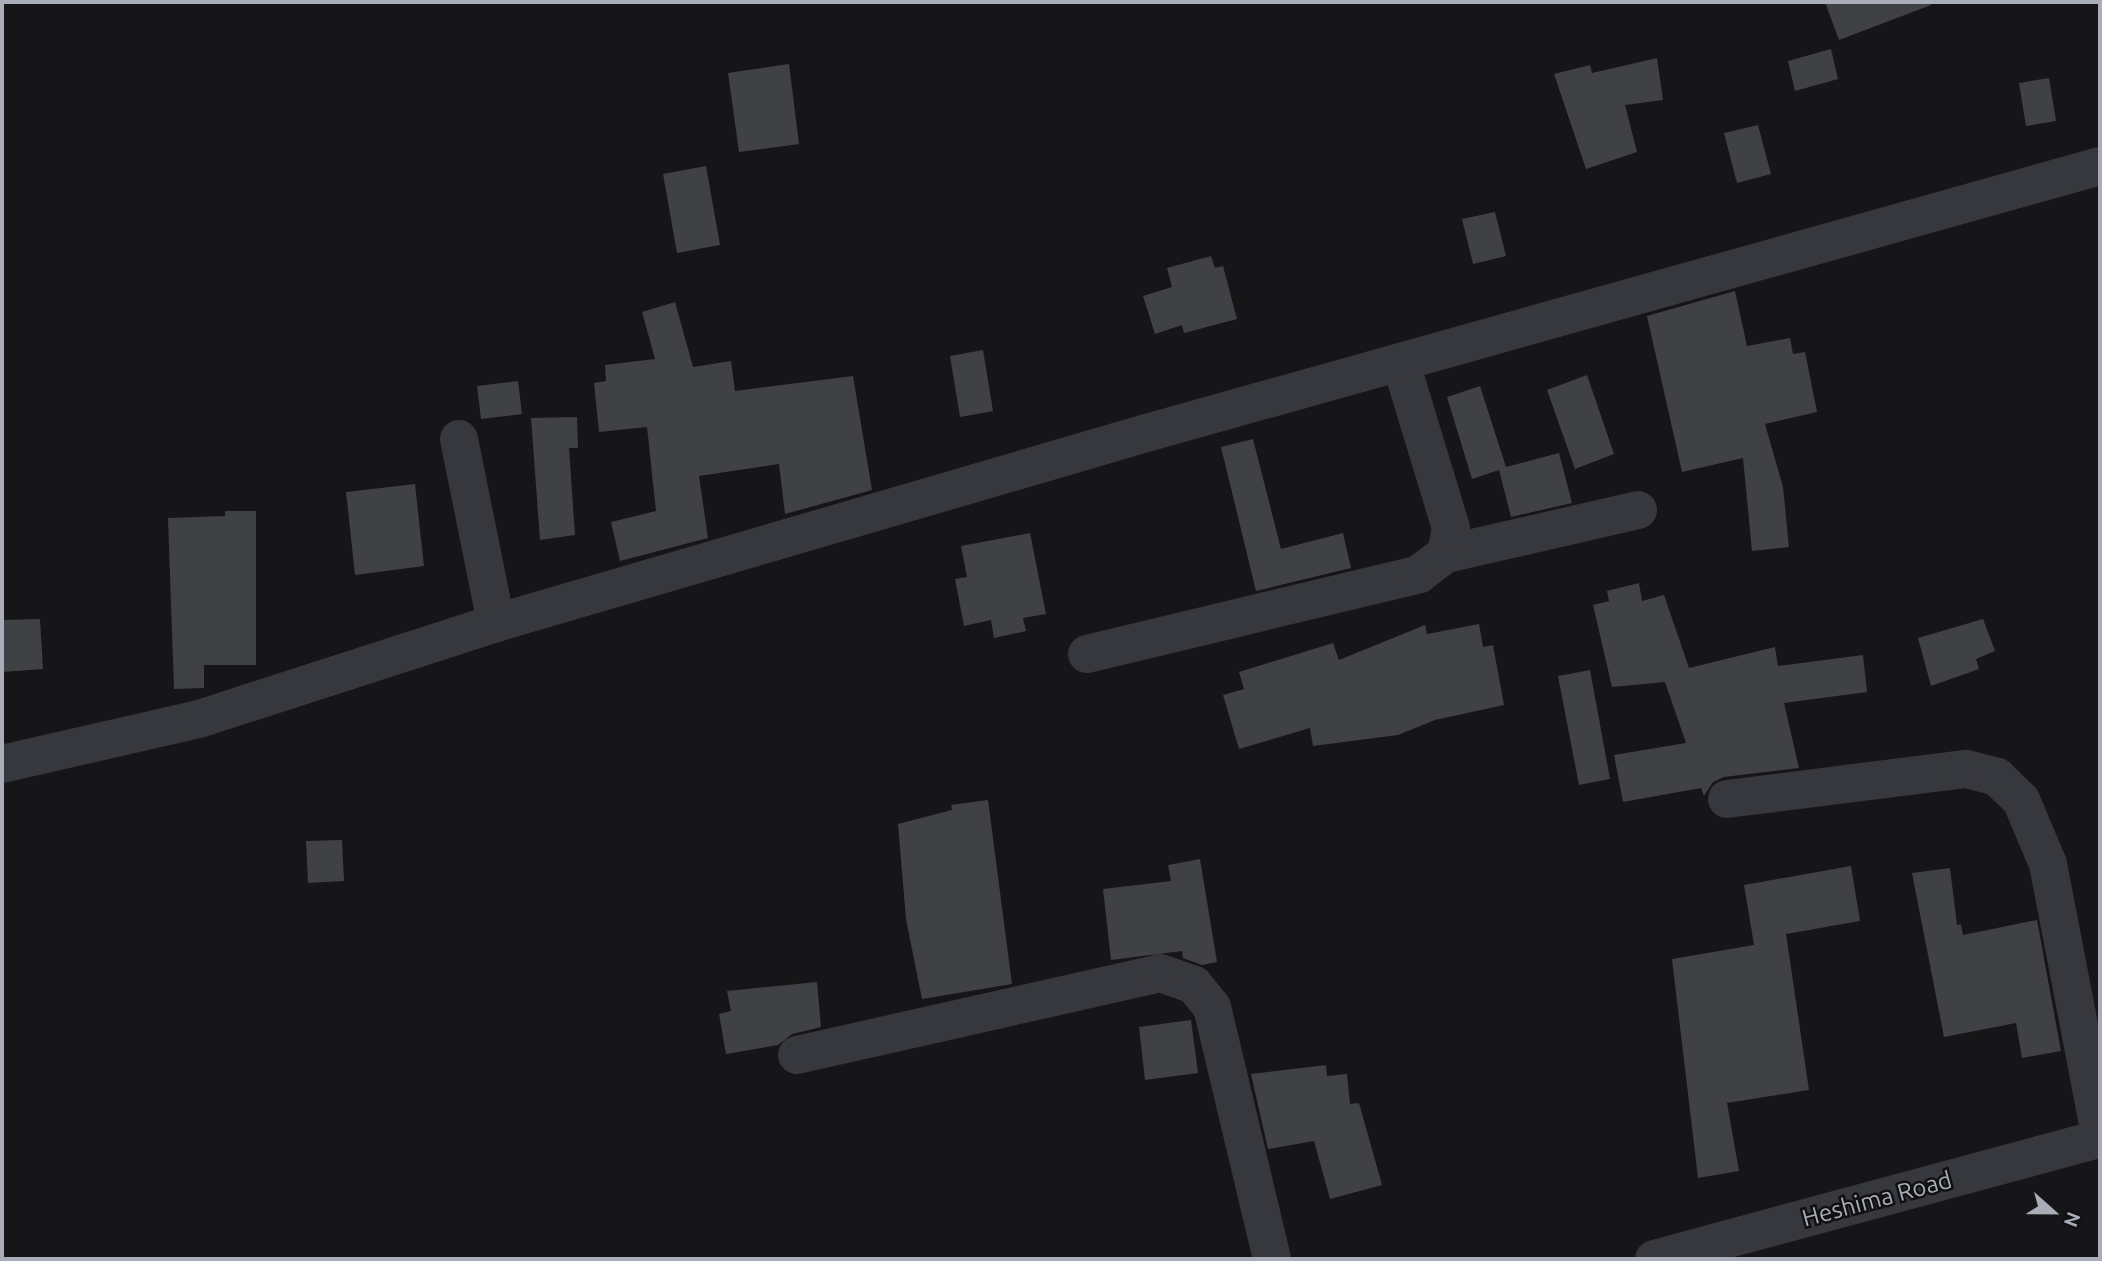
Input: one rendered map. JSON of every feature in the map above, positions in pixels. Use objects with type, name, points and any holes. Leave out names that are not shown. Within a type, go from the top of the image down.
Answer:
[{"type":"street","points":[[2,764],[200,719],[496,623],[2100,166]]},
{"type":"street","points":[[1401,363],[1451,528],[1446,554]]},
{"type":"street","points":[[459,439],[496,623]]},
{"type":"street","points":[[1087,654],[1419,574],[1446,554],[1638,510]]},
{"type":"street","points":[[1727,799],[1966,769],[1997,777],[2021,800],[2048,864],[2100,1133]]},
{"type":"street","points":[[797,1055],[1160,973],[1194,985],[1213,1007],[1272,1259]]},
{"type":"street","name":"Heshima Road","points":[[1654,1259],[2100,1139]]},
{"type":"building","points":[[1825,2],[1931,2],[1931,5],[1839,40]]},
{"type":"building","points":[[1831,49],[1838,79],[1795,91],[1788,61]]},
{"type":"building","points":[[1657,58],[1663,100],[1625,105],[1637,152],[1586,169],[1554,74],[1590,65],[1592,73]]},
{"type":"building","points":[[789,64],[799,144],[739,152],[728,73]]},
{"type":"building","points":[[2049,78],[2056,121],[2026,126],[2019,83]]},
{"type":"building","points":[[1758,125],[1771,174],[1737,183],[1724,133]]},
{"type":"building","points":[[706,166],[720,245],[677,253],[663,174]]},
{"type":"building","points":[[1495,212],[1506,256],[1473,264],[1462,219]]},
{"type":"building","points":[[1211,256],[1215,268],[1223,266],[1237,319],[1184,333],[1182,325],[1155,334],[1143,296],[1172,287],[1167,268]]},
{"type":"building","points":[[1735,291],[1747,346],[1790,338],[1793,354],[1805,352],[1817,412],[1765,424],[1783,487],[1789,547],[1752,551],[1743,458],[1682,472],[1647,316]]},
{"type":"building","points":[[675,302],[693,367],[731,361],[735,391],[853,376],[872,490],[785,514],[779,464],[699,476],[708,538],[620,561],[611,522],[656,511],[647,427],[599,432],[594,383],[606,381],[605,365],[655,359],[642,312]]},
{"type":"building","points":[[983,350],[993,411],[960,417],[950,356]]},
{"type":"building","points":[[1587,375],[1614,454],[1575,469],[1547,390]]},
{"type":"building","points":[[518,381],[522,414],[481,419],[477,386]]},
{"type":"building","points":[[1480,386],[1506,467],[1559,453],[1572,503],[1511,517],[1499,470],[1472,479],[1447,397]]},
{"type":"building","points":[[577,417],[578,448],[569,448],[575,535],[540,540],[531,418]]},
{"type":"building","points":[[1253,439],[1281,549],[1343,533],[1351,568],[1256,591],[1221,447]]},
{"type":"building","points":[[415,484],[424,566],[355,575],[346,492]]},
{"type":"building","points":[[225,511],[256,511],[256,665],[204,665],[204,688],[174,689],[168,518],[225,516]]},
{"type":"building","points":[[1030,533],[1046,614],[1023,618],[1026,631],[994,638],[991,620],[964,626],[955,579],[967,577],[961,546]]},
{"type":"building","points":[[1639,583],[1642,601],[1664,595],[1689,668],[1775,647],[1778,666],[1863,655],[1867,692],[1784,703],[1799,768],[1724,777],[1713,782],[1704,796],[1701,788],[1623,802],[1614,755],[1686,743],[1665,682],[1612,687],[1593,605],[1609,601],[1607,591]]},
{"type":"building","points":[[40,619],[43,669],[2,672],[2,620]]},
{"type":"building","points":[[1983,619],[1995,651],[1976,659],[1979,669],[1931,686],[1918,638]]},
{"type":"building","points":[[1479,624],[1483,647],[1493,645],[1504,705],[1435,720],[1398,735],[1313,746],[1310,728],[1239,749],[1223,695],[1244,689],[1239,672],[1333,643],[1339,660],[1425,625],[1427,634]]},
{"type":"building","points":[[1590,670],[1610,779],[1579,785],[1558,676]]},
{"type":"building","points":[[988,800],[1012,984],[922,999],[906,919],[898,824],[952,810],[951,805]]},
{"type":"building","points":[[342,840],[344,881],[308,883],[306,841]]},
{"type":"building","points":[[1200,859],[1217,962],[1202,965],[1183,958],[1182,951],[1111,960],[1103,889],[1171,881],[1168,865]]},
{"type":"building","points":[[1851,866],[1860,921],[1786,934],[1809,1090],[1727,1103],[1739,1171],[1698,1178],[1672,959],[1754,945],[1744,885]]},
{"type":"building","points":[[1950,868],[1957,925],[1961,924],[1963,935],[2037,920],[2061,1051],[2022,1058],[2016,1023],[1944,1037],[1912,873]]},
{"type":"building","points":[[817,982],[821,1027],[792,1034],[778,1045],[726,1054],[719,1014],[731,1011],[727,991]]},
{"type":"building","points":[[1191,1020],[1198,1073],[1145,1080],[1139,1027]]},
{"type":"building","points":[[1326,1065],[1327,1076],[1347,1074],[1350,1104],[1359,1103],[1382,1185],[1330,1199],[1314,1141],[1268,1149],[1251,1074]]}]
